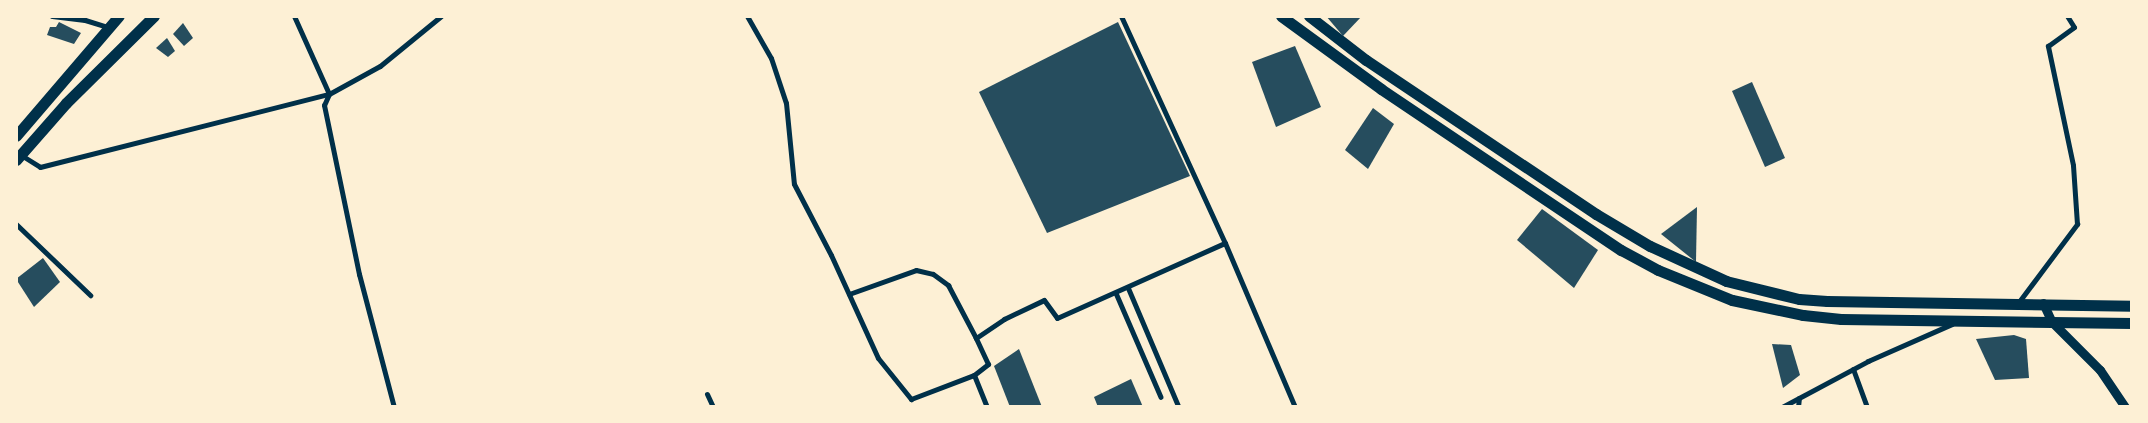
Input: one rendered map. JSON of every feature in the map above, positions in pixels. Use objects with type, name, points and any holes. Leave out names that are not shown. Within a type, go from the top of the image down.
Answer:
[{"type":"highway","points":[[16,136],[119,16]]},
{"type":"highway","points":[[19,157],[66,103],[154,16]]},
{"type":"highway","points":[[1281,16],[1381,89],[1585,227],[1658,270],[1732,300],[1803,315],[1850,319],[2132,323]]},
{"type":"highway","points":[[1312,17],[1366,60],[1603,219],[1669,256],[1726,281],[1799,298],[1827,301],[2044,303],[2132,306]]},
{"type":"street","points":[[52,16],[83,18],[108,27]]},
{"type":"street","points":[[294,16],[329,94]]},
{"type":"street","points":[[19,157],[40,167],[329,94],[380,66],[441,16]]},
{"type":"street","points":[[747,16],[771,58],[786,103],[794,184],[849,294],[878,358],[911,400],[974,375],[988,364],[948,286],[932,274],[916,270],[849,294]]},
{"type":"street","points":[[1121,16],[1225,243],[1296,407]]},
{"type":"street","points":[[2017,303],[2077,224],[2073,165],[2048,46],[2074,27],[2067,16]]},
{"type":"street","points":[[329,94],[324,104],[357,264],[394,407]]},
{"type":"street","points":[[16,224],[90,295]]},
{"type":"street","points":[[976,338],[1004,319],[1044,300],[1057,318],[1128,288],[1225,243]]},
{"type":"street","points":[[1128,288],[1178,406]]},
{"type":"street","points":[[1116,293],[1161,398]]},
{"type":"street","points":[[2044,303],[2052,322],[2100,370],[2125,407]]},
{"type":"street","points":[[1782,407],[1853,369],[1959,321]]},
{"type":"street","points":[[1853,369],[1866,407]]},
{"type":"street","points":[[974,375],[987,407]]},
{"type":"street","points":[[707,394],[713,407]]},
{"type":"street","points":[[1798,398],[1798,407]]},
{"type":"building","points":[[1326,16],[1362,16],[1343,36]]},
{"type":"building","points":[[59,22],[81,33],[74,44],[47,35],[50,27],[56,27]]},
{"type":"building","points":[[1118,22],[1190,176],[1047,233],[979,92]]},
{"type":"building","points":[[183,23],[193,38],[184,46],[173,34]]},
{"type":"building","points":[[167,38],[175,51],[168,57],[156,48]]},
{"type":"building","points":[[1295,46],[1321,107],[1276,127],[1252,62]]},
{"type":"building","points":[[1752,82],[1785,158],[1765,167],[1732,91]]},
{"type":"building","points":[[1373,108],[1394,124],[1368,169],[1345,150]]},
{"type":"building","points":[[1697,207],[1696,262],[1661,234]]},
{"type":"building","points":[[1542,209],[1598,250],[1574,288],[1517,240]]},
{"type":"building","points":[[43,258],[60,282],[34,307],[16,279]]},
{"type":"building","points":[[2014,335],[2026,339],[2029,378],[1995,380],[1976,339]]},
{"type":"building","points":[[1772,344],[1791,345],[1800,375],[1783,388]]},
{"type":"building","points":[[1019,349],[1042,407],[1010,407],[994,366]]},
{"type":"building","points":[[1131,379],[1143,407],[1098,407],[1094,397]]}]
